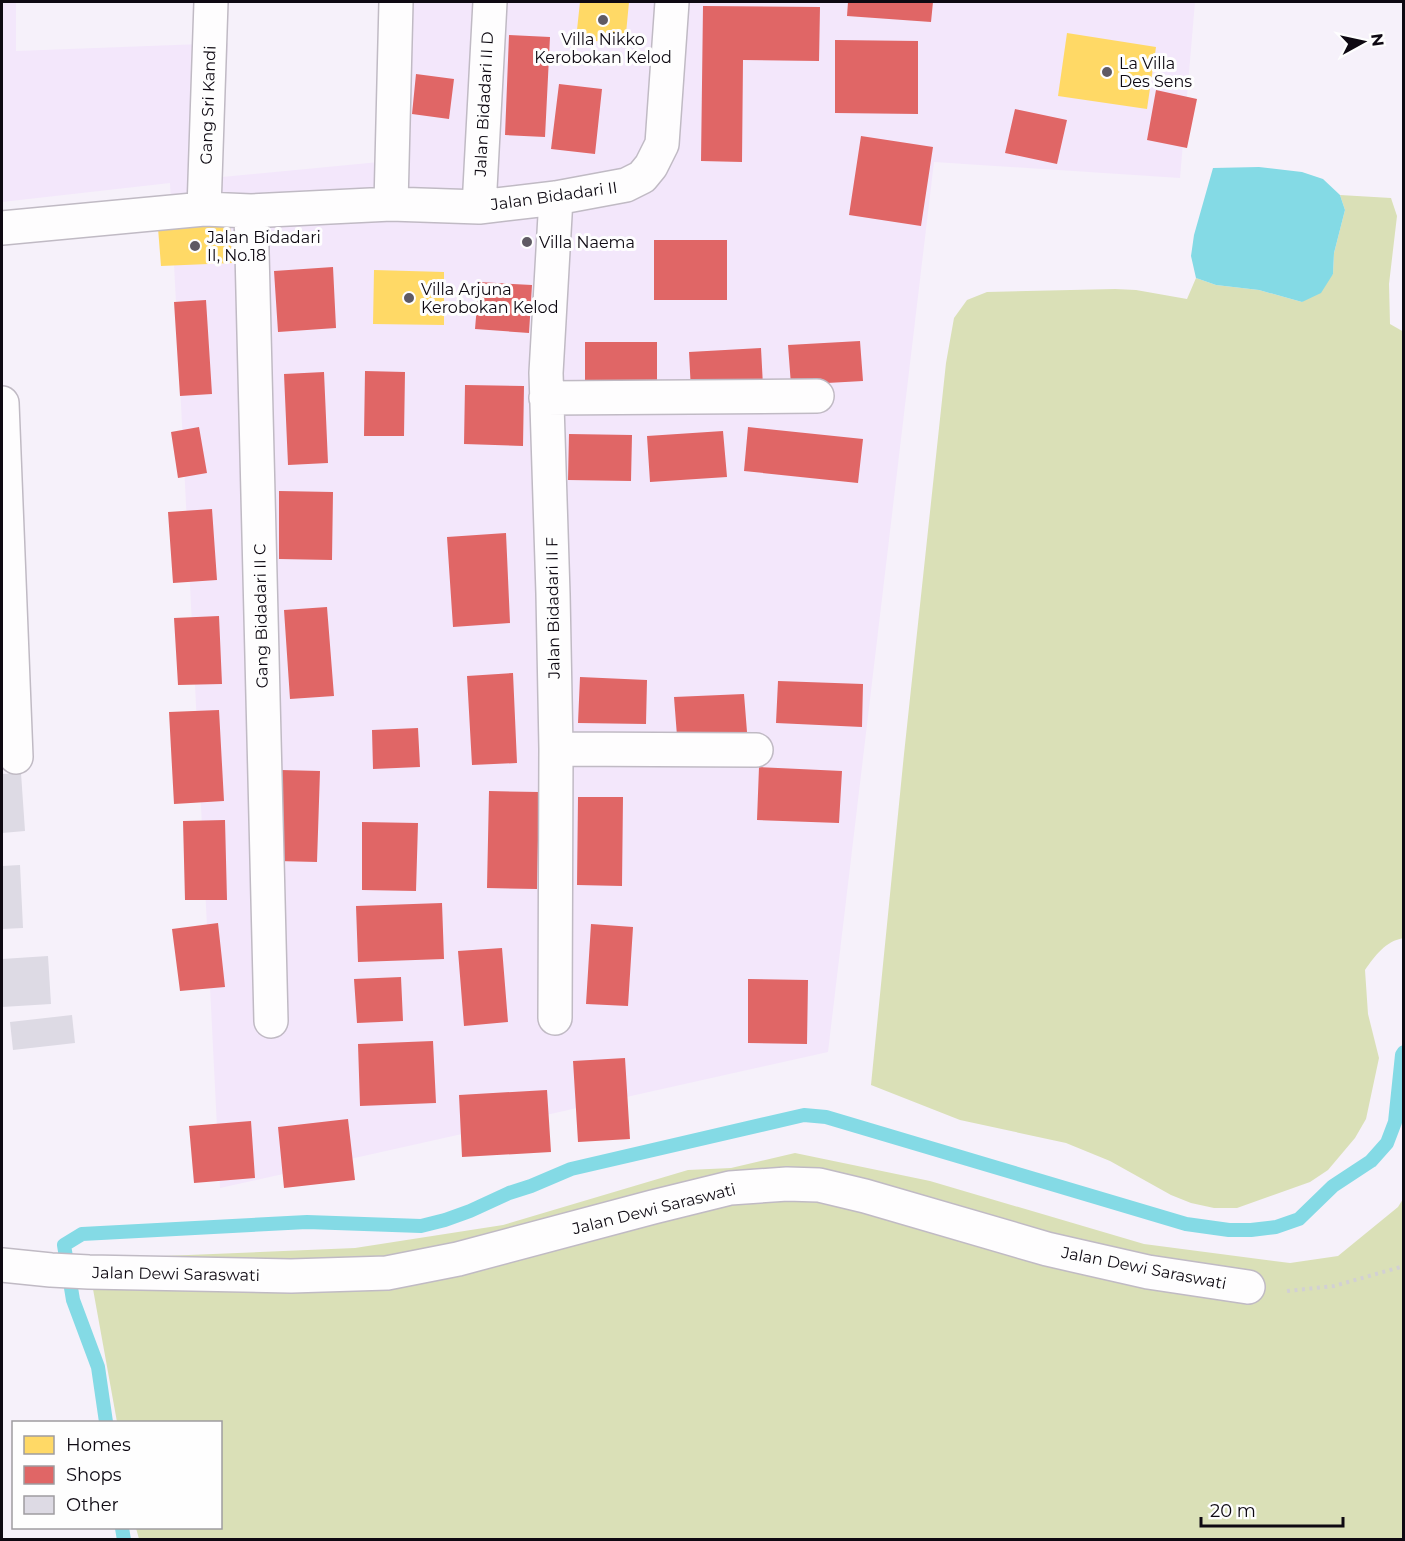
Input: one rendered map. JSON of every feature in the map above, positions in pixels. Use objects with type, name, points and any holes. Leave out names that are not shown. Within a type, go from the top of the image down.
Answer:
[{"type":"street","name":"Gang Sri Kandi","points":[[204,209],[211,2]]},
{"type":"street","points":[[391,204],[396,2]]},
{"type":"street","name":"Jalan Bidadari II D","points":[[479,207],[490,2]]},
{"type":"street","name":"Jalan Bidadari II","points":[[2,228],[204,209],[251,211],[391,204],[479,207],[556,198],[626,185],[642,177],[651,166],[662,144],[672,2]]},
{"type":"street","name":"Jalan Bidadari II F","points":[[555,1018],[556,749],[546,373],[556,198]]},
{"type":"street","name":"Gang Bidadari II C","points":[[251,211],[272,1021]]},
{"type":"street","points":[[546,398],[817,396]]},
{"type":"street","points":[[2,403],[16,758]]},
{"type":"street","points":[[556,749],[756,750]]},
{"type":"street","name":"Jalan Dewi Saraswati","points":[[2,1265],[89,1272],[291,1276],[387,1273],[458,1259],[730,1188],[808,1184],[865,1196],[1047,1250],[1148,1272],[1248,1287]]},
{"type":"path","name":"Jalan Dewi Saraswati","points":[[1248,1287],[1274,1292],[1334,1286],[1404,1266]]},
{"type":"shaded area","points":[[2,2],[16,2],[16,51],[228,43],[222,177],[400,160],[404,2],[1195,2],[1180,178],[934,162],[828,1052],[220,1188],[170,183],[2,202]]},
{"type":"green space","points":[[1340,195],[1391,198],[1397,216],[1389,284],[1390,324],[1404,332],[1404,938],[1386,946],[1365,970],[1368,1014],[1379,1058],[1366,1119],[1355,1138],[1328,1170],[1310,1182],[1237,1208],[1214,1208],[1191,1203],[1171,1195],[1110,1161],[1066,1143],[960,1120],[871,1085],[946,363],[954,318],[967,300],[987,292],[1115,289],[1136,290],[1187,299],[1196,278],[1216,285],[1259,290],[1302,302],[1333,274],[1334,253],[1345,210]]},
{"type":"green space","points":[[795,1153],[930,1181],[1144,1244],[1290,1263],[1338,1256],[1398,1207],[1403,1199],[1403,1539],[139,1539],[136,1529],[222,1529],[222,1421],[117,1421],[93,1289],[115,1258],[355,1248],[503,1225],[688,1170],[731,1168]]},
{"type":"water","points":[[1259,167],[1302,172],[1323,179],[1340,195],[1345,210],[1334,253],[1333,274],[1321,293],[1302,302],[1259,290],[1216,285],[1196,278],[1191,256],[1194,235],[1213,168]]},
{"type":"building: Homes","name":"Villa Nikko Kerobokan Kelod","points":[[580,2],[629,2],[625,44],[576,39]]},
{"type":"building: Homes","name":"La Villa Des Sens","points":[[1067,33],[1156,47],[1147,109],[1058,96]]},
{"type":"building: Homes","name":"Jalan Bidadari II, No.18","points":[[230,224],[232,263],[161,266],[158,228]]},
{"type":"building: Homes","name":"Villa Arjuna Kerobokan Kelod","points":[[374,270],[444,272],[444,325],[373,324]]},
{"type":"building: Shops","points":[[848,2],[933,2],[931,22],[847,16]]},
{"type":"building: Shops","points":[[703,6],[820,7],[819,61],[743,60],[742,162],[701,161]]},
{"type":"building: Shops","points":[[509,35],[550,37],[545,137],[505,135]]},
{"type":"building: Shops","points":[[835,40],[918,41],[918,114],[835,113]]},
{"type":"building: Shops","points":[[416,74],[454,79],[449,119],[412,114]]},
{"type":"building: Shops","points":[[559,84],[602,89],[595,154],[551,149]]},
{"type":"building: Shops","points":[[1156,90],[1197,99],[1187,148],[1147,140]]},
{"type":"building: Shops","points":[[1015,109],[1067,120],[1057,164],[1005,153]]},
{"type":"building: Shops","points":[[861,136],[933,147],[921,226],[849,215]]},
{"type":"building: Shops","points":[[654,240],[727,240],[727,300],[654,300]]},
{"type":"building: Shops","points":[[333,267],[336,328],[278,332],[274,271]]},
{"type":"building: Shops","points":[[479,282],[532,285],[529,333],[475,329]]},
{"type":"building: Shops","points":[[206,300],[212,394],[180,396],[174,302]]},
{"type":"building: Shops","points":[[860,341],[863,381],[791,385],[788,345]]},
{"type":"building: Shops","points":[[585,342],[657,342],[657,385],[585,385]]},
{"type":"building: Shops","points":[[761,348],[763,386],[691,391],[689,352]]},
{"type":"building: Shops","points":[[365,371],[405,372],[404,436],[364,436]]},
{"type":"building: Shops","points":[[324,372],[328,463],[288,465],[284,374]]},
{"type":"building: Shops","points":[[465,385],[524,386],[523,446],[464,444]]},
{"type":"building: Shops","points":[[199,427],[207,473],[178,478],[171,432]]},
{"type":"building: Shops","points":[[748,427],[863,439],[858,483],[744,471]]},
{"type":"building: Shops","points":[[723,431],[727,477],[650,482],[647,436]]},
{"type":"building: Shops","points":[[569,434],[632,435],[631,481],[568,480]]},
{"type":"building: Shops","points":[[279,491],[333,492],[332,560],[279,559]]},
{"type":"building: Shops","points":[[212,509],[217,580],[173,583],[168,512]]},
{"type":"building: Shops","points":[[506,533],[510,623],[453,627],[447,537]]},
{"type":"building: Shops","points":[[327,607],[334,696],[290,699],[284,610]]},
{"type":"building: Shops","points":[[219,616],[222,684],[178,685],[174,618]]},
{"type":"building: Shops","points":[[513,673],[517,763],[472,765],[467,676]]},
{"type":"building: Shops","points":[[580,677],[647,680],[646,724],[578,723]]},
{"type":"building: Shops","points":[[778,681],[863,684],[862,727],[776,723]]},
{"type":"building: Shops","points":[[744,694],[747,732],[677,736],[674,697]]},
{"type":"building: Shops","points":[[219,710],[224,801],[174,804],[169,712]]},
{"type":"building: Shops","points":[[418,728],[420,767],[373,769],[372,730]]},
{"type":"building: Shops","points":[[759,767],[842,771],[839,823],[757,820]]},
{"type":"building: Shops","points":[[281,770],[320,771],[317,862],[277,861]]},
{"type":"building: Shops","points":[[489,791],[539,792],[537,889],[487,888]]},
{"type":"building: Shops","points":[[578,797],[623,797],[622,886],[577,885]]},
{"type":"building: Shops","points":[[225,820],[227,900],[185,900],[183,821]]},
{"type":"building: Shops","points":[[362,822],[418,823],[416,891],[362,890]]},
{"type":"building: Shops","points":[[442,903],[444,959],[358,962],[356,906]]},
{"type":"building: Shops","points":[[218,923],[225,987],[180,991],[172,929]]},
{"type":"building: Shops","points":[[591,924],[633,927],[628,1006],[586,1004]]},
{"type":"building: Shops","points":[[502,948],[508,1022],[464,1026],[458,951]]},
{"type":"building: Shops","points":[[401,977],[403,1021],[357,1023],[354,979]]},
{"type":"building: Shops","points":[[748,979],[808,980],[807,1044],[748,1043]]},
{"type":"building: Shops","points":[[433,1041],[436,1103],[360,1106],[358,1044]]},
{"type":"building: Shops","points":[[625,1058],[630,1139],[578,1142],[573,1061]]},
{"type":"building: Shops","points":[[547,1090],[551,1152],[462,1157],[459,1095]]},
{"type":"building: Shops","points":[[348,1119],[355,1180],[284,1188],[278,1127]]},
{"type":"building: Shops","points":[[251,1121],[255,1178],[194,1183],[189,1126]]},
{"type":"building: Other","points":[[21,773],[25,831],[2,833],[2,774]]},
{"type":"building: Other","points":[[20,865],[23,928],[2,929],[2,866]]},
{"type":"building: Other","points":[[48,956],[51,1004],[2,1007],[2,959]]},
{"type":"building: Other","points":[[72,1015],[75,1043],[13,1050],[10,1022]]},
{"type":"waterway","points":[[106,1421],[98,1367],[73,1300],[64,1245],[82,1234],[307,1222],[421,1226],[470,1211],[571,1169],[804,1115],[826,1117],[1186,1224],[1229,1230],[1276,1227],[1299,1219],[1333,1186],[1371,1161],[1387,1143],[1395,1122],[1404,1052]]},
{"type":"waterway","points":[[122,1529],[124,1540]]},
{"type":"place","name":"Villa Nikko Kerobokan Kelod","points":[[603,20]]},
{"type":"place","name":"La Villa Des Sens","points":[[1107,72]]},
{"type":"place","name":"Villa Naema","points":[[527,242]]},
{"type":"place","name":"Jalan Bidadari II, No.18","points":[[195,246]]},
{"type":"place","name":"Villa Arjuna Kerobokan Kelod","points":[[409,298]]}]
